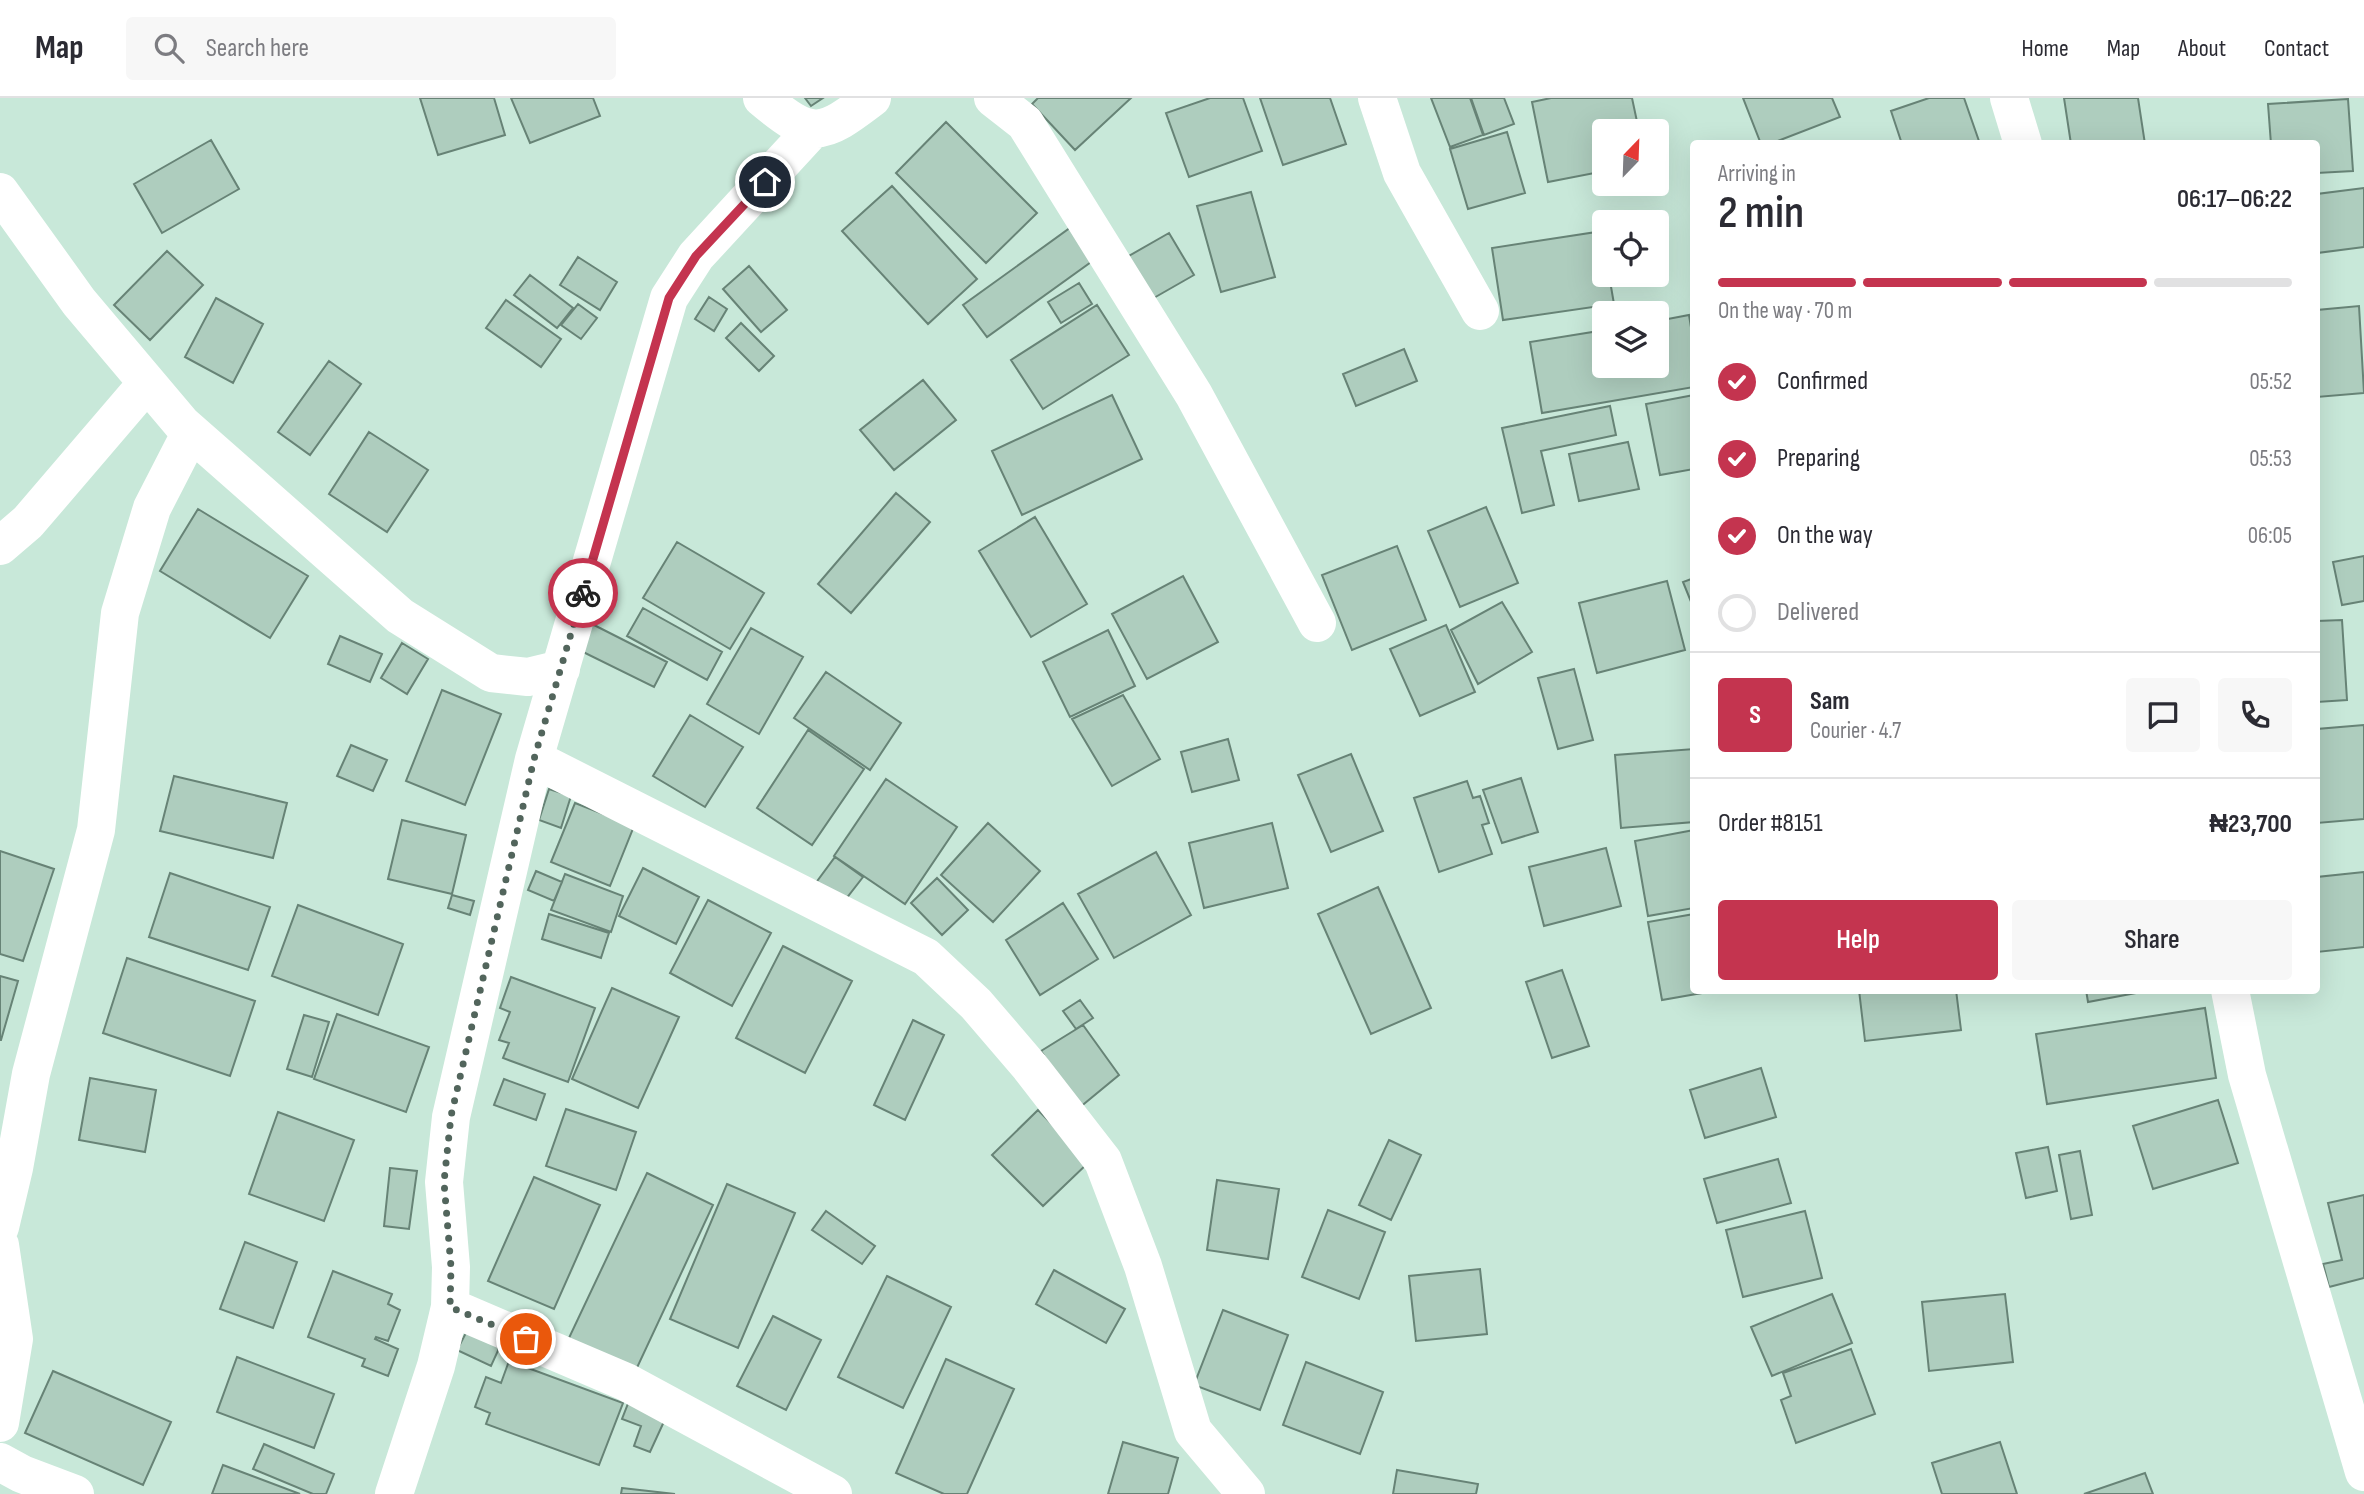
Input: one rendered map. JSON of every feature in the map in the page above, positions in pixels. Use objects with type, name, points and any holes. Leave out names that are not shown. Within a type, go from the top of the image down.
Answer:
[{"type":"street","points":[[762,98],[789,121],[812,130]]},
{"type":"street","points":[[394,1494],[436,1366],[450,1307],[451,1267],[444,1182],[451,1116],[534,759],[669,298],[696,256],[812,130],[839,123],[872,98]]},
{"type":"street","points":[[993,98],[1025,123],[1194,395],[1317,623]]},
{"type":"street","points":[[1377,98],[1402,173],[1480,311]]},
{"type":"street","points":[[2009,98],[2022,140]]},
{"type":"street","points":[[0,192],[79,302],[191,432],[400,616],[491,673],[528,677],[561,669]]},
{"type":"street","points":[[0,546],[28,522],[147,383]]},
{"type":"street","points":[[0,1227],[31,1074],[96,830],[120,613],[152,508],[191,432]]},
{"type":"street","points":[[534,759],[926,957],[976,1004],[1030,1067],[1103,1161],[1143,1266],[1193,1431],[1246,1494]]},
{"type":"street","points":[[2231,994],[2247,1075],[2364,1472]]},
{"type":"street","points":[[0,1245],[14,1339],[0,1423]]},
{"type":"street","points":[[450,1307],[626,1382],[828,1493]]},
{"type":"street","points":[[0,1462],[22,1474],[75,1494]]},
{"type":"building","points":[[420,98],[494,98],[505,135],[438,155]]},
{"type":"building","points":[[511,98],[593,98],[600,116],[530,143]]},
{"type":"building","points":[[805,98],[823,98],[811,106]]},
{"type":"building","points":[[1038,98],[1131,98],[1075,150],[1032,104]]},
{"type":"building","points":[[1210,98],[1243,98],[1262,151],[1189,177],[1166,113]]},
{"type":"building","points":[[1260,98],[1330,98],[1346,144],[1283,165]]},
{"type":"building","points":[[1431,98],[1470,98],[1483,135],[1450,147]]},
{"type":"building","points":[[1471,98],[1504,98],[1514,124],[1484,135]]},
{"type":"building","points":[[1551,98],[1632,98],[1636,119],[1592,119],[1592,174],[1548,182],[1532,102]]},
{"type":"building","points":[[1743,98],[1832,98],[1840,117],[1780,140],[1759,140]]},
{"type":"building","points":[[1929,98],[1964,98],[1979,140],[1901,140],[1891,111]]},
{"type":"building","points":[[2064,98],[2138,98],[2144,140],[2070,140]]},
{"type":"building","points":[[2348,99],[2353,171],[2320,173],[2320,140],[2271,140],[2268,104]]},
{"type":"building","points":[[946,122],[1037,213],[986,263],[896,173]]},
{"type":"building","points":[[1507,132],[1525,193],[1468,209],[1450,149]]},
{"type":"building","points":[[211,140],[239,189],[162,233],[134,184]]},
{"type":"building","points":[[892,186],[977,279],[928,324],[842,231]]},
{"type":"building","points":[[2364,188],[2364,247],[2320,253],[2320,194]]},
{"type":"building","points":[[1251,192],[1275,277],[1221,292],[1197,206]]},
{"type":"building","points":[[1074,225],[1098,257],[987,337],[963,305]]},
{"type":"building","points":[[1169,233],[1194,275],[1152,299],[1127,257]]},
{"type":"building","points":[[1592,233],[1592,287],[1611,287],[1613,301],[1592,301],[1592,307],[1503,320],[1492,248]]},
{"type":"building","points":[[167,251],[203,285],[150,340],[114,305]]},
{"type":"building","points":[[578,257],[617,282],[600,310],[560,285]]},
{"type":"building","points":[[749,266],[787,310],[761,332],[723,289]]},
{"type":"building","points":[[530,275],[573,308],[557,328],[514,295]]},
{"type":"building","points":[[1079,283],[1092,304],[1061,323],[1048,302]]},
{"type":"building","points":[[709,297],[727,309],[714,331],[695,319]]},
{"type":"building","points":[[216,298],[263,324],[233,383],[185,357]]},
{"type":"building","points":[[506,300],[561,339],[541,367],[486,328]]},
{"type":"building","points":[[578,304],[597,318],[581,339],[561,325]]},
{"type":"building","points":[[1097,305],[1129,355],[1043,409],[1011,360]]},
{"type":"building","points":[[2359,306],[2364,393],[2320,397],[2320,310]]},
{"type":"building","points":[[1689,315],[1690,388],[1542,413],[1530,342],[1592,332],[1592,378],[1669,378],[1669,319]]},
{"type":"building","points":[[741,323],[774,356],[759,371],[726,338]]},
{"type":"building","points":[[1404,349],[1417,381],[1356,406],[1343,374]]},
{"type":"building","points":[[329,361],[361,384],[310,455],[278,432]]},
{"type":"building","points":[[923,380],[956,420],[894,470],[860,430]]},
{"type":"building","points":[[1112,395],[1142,459],[1022,515],[992,451]]},
{"type":"building","points":[[1690,396],[1690,470],[1660,475],[1646,404]]},
{"type":"building","points":[[1610,406],[1616,435],[1541,451],[1554,505],[1522,513],[1502,428]]},
{"type":"building","points":[[369,432],[428,470],[387,532],[329,494]]},
{"type":"building","points":[[1628,442],[1639,489],[1579,501],[1569,454]]},
{"type":"building","points":[[896,493],[930,522],[851,613],[818,584]]},
{"type":"building","points":[[1486,507],[1518,583],[1460,607],[1428,531]]},
{"type":"building","points":[[198,509],[308,576],[270,638],[160,571]]},
{"type":"building","points":[[1035,517],[1087,604],[1031,637],[979,551]]},
{"type":"building","points":[[677,542],[764,593],[730,649],[643,598]]},
{"type":"building","points":[[1397,546],[1426,620],[1352,650],[1322,575]]},
{"type":"building","points":[[2364,556],[2364,601],[2342,605],[2333,562]]},
{"type":"building","points":[[1183,576],[1218,642],[1147,679],[1112,614]]},
{"type":"building","points":[[1690,579],[1690,599],[1683,582]]},
{"type":"building","points":[[1667,581],[1685,650],[1597,673],[1579,603]]},
{"type":"building","points":[[1502,602],[1532,652],[1478,684],[1451,630]]},
{"type":"building","points":[[643,608],[722,652],[707,680],[627,636]]},
{"type":"building","points":[[2342,620],[2347,700],[2320,702],[2320,621]]},
{"type":"building","points":[[592,624],[667,662],[654,687],[579,650]]},
{"type":"building","points":[[1446,625],[1475,692],[1420,716],[1390,649]]},
{"type":"building","points":[[751,628],[803,657],[759,734],[707,704]]},
{"type":"building","points":[[1108,630],[1135,686],[1070,717],[1043,662]]},
{"type":"building","points":[[340,636],[382,654],[370,682],[328,664]]},
{"type":"building","points":[[402,643],[428,659],[407,694],[381,678]]},
{"type":"building","points":[[1574,669],[1593,740],[1558,749],[1538,678]]},
{"type":"building","points":[[826,672],[901,723],[870,770],[794,718]]},
{"type":"building","points":[[442,690],[501,714],[465,805],[406,781]]},
{"type":"building","points":[[1123,695],[1160,759],[1112,786],[1072,719]]},
{"type":"building","points":[[690,715],[743,747],[705,807],[653,776]]},
{"type":"building","points":[[2364,725],[2364,819],[2320,823],[2320,729]]},
{"type":"building","points":[[808,730],[864,769],[812,845],[757,808]]},
{"type":"building","points":[[1228,739],[1239,780],[1192,792],[1181,752]]},
{"type":"building","points":[[351,745],[387,760],[373,791],[337,776]]},
{"type":"building","points":[[1690,749],[1690,822],[1621,828],[1615,755]]},
{"type":"building","points":[[1351,754],[1383,831],[1331,852],[1298,775]]},
{"type":"building","points":[[174,776],[287,803],[273,858],[160,831]]},
{"type":"building","points":[[1521,778],[1538,832],[1502,843],[1483,790]]},
{"type":"building","points":[[886,779],[957,827],[905,904],[834,856]]},
{"type":"building","points":[[1467,781],[1473,798],[1480,796],[1489,823],[1482,825],[1492,854],[1439,872],[1414,798]]},
{"type":"building","points":[[549,789],[571,796],[561,828],[539,820]]},
{"type":"building","points":[[575,803],[634,826],[610,886],[551,862]]},
{"type":"building","points":[[402,820],[466,835],[452,894],[388,879]]},
{"type":"building","points":[[988,823],[1040,871],[993,922],[941,875]]},
{"type":"building","points":[[1272,823],[1288,888],[1204,908],[1189,843]]},
{"type":"building","points":[[1690,831],[1690,909],[1648,916],[1635,841]]},
{"type":"building","points":[[1606,848],[1621,906],[1544,926],[1529,867]]},
{"type":"building","points":[[0,851],[54,869],[23,961],[0,954]]},
{"type":"building","points":[[1156,852],[1191,915],[1114,958],[1078,894]]},
{"type":"building","points":[[835,857],[863,877],[842,904],[815,884]]},
{"type":"building","points":[[643,868],[699,897],[676,944],[619,916]]},
{"type":"building","points":[[536,871],[562,882],[554,901],[528,890]]},
{"type":"building","points":[[2364,872],[2364,947],[2320,952],[2320,877]]},
{"type":"building","points":[[170,873],[270,907],[248,970],[149,937]]},
{"type":"building","points":[[565,874],[623,896],[611,932],[551,910]]},
{"type":"building","points":[[937,878],[968,910],[942,935],[911,903]]},
{"type":"building","points":[[1378,887],[1431,1008],[1371,1034],[1318,914]]},
{"type":"building","points":[[452,895],[474,901],[470,915],[448,908]]},
{"type":"building","points":[[708,900],[771,933],[732,1006],[670,973]]},
{"type":"building","points":[[1063,903],[1098,959],[1040,995],[1006,940]]},
{"type":"building","points":[[298,905],[403,944],[378,1015],[272,976]]},
{"type":"building","points":[[549,914],[609,933],[601,958],[542,939]]},
{"type":"building","points":[[1690,915],[1690,994],[1696,994],[1662,1000],[1648,922]]},
{"type":"building","points":[[783,946],[852,981],[805,1073],[736,1038]]},
{"type":"building","points":[[127,958],[255,1001],[230,1076],[103,1033]]},
{"type":"building","points":[[1562,970],[1589,1046],[1552,1058],[1526,982]]},
{"type":"building","points":[[0,976],[18,981],[1,1040],[0,1040]]},
{"type":"building","points":[[511,977],[595,1008],[568,1082],[503,1058],[509,1043],[499,1040],[510,1012],[500,1008]]},
{"type":"building","points":[[612,988],[679,1017],[638,1108],[572,1079]]},
{"type":"building","points":[[1859,994],[1956,994],[1961,1030],[1865,1041]]},
{"type":"building","points":[[2087,994],[2131,994],[2088,1002]]},
{"type":"building","points":[[1080,1000],[1093,1018],[1076,1029],[1063,1011]]},
{"type":"building","points":[[2205,1008],[2216,1078],[2047,1104],[2036,1034]]},
{"type":"building","points":[[337,1014],[429,1047],[406,1112],[314,1079]]},
{"type":"building","points":[[304,1015],[329,1022],[312,1077],[287,1069]]},
{"type":"building","points":[[913,1020],[944,1035],[905,1120],[874,1105]]},
{"type":"building","points":[[1083,1025],[1119,1075],[1079,1108],[1041,1051]]},
{"type":"building","points":[[1761,1068],[1776,1117],[1705,1138],[1690,1090]]},
{"type":"building","points":[[90,1078],[156,1090],[145,1152],[79,1140]]},
{"type":"building","points":[[504,1079],[545,1094],[536,1120],[494,1105]]},
{"type":"building","points":[[2218,1100],[2238,1163],[2153,1189],[2133,1126]]},
{"type":"building","points":[[566,1109],[636,1132],[616,1190],[546,1166]]},
{"type":"building","points":[[1038,1110],[1089,1162],[1043,1206],[992,1155]]},
{"type":"building","points":[[278,1112],[354,1140],[324,1221],[249,1194]]},
{"type":"building","points":[[1389,1140],[1421,1155],[1391,1220],[1359,1205]]},
{"type":"building","points":[[2048,1147],[2057,1191],[2026,1198],[2016,1153]]},
{"type":"building","points":[[2080,1151],[2092,1215],[2071,1219],[2059,1155]]},
{"type":"building","points":[[1778,1159],[1791,1203],[1717,1223],[1704,1179]]},
{"type":"building","points":[[390,1168],[417,1171],[409,1229],[384,1226]]},
{"type":"building","points":[[647,1173],[713,1205],[635,1372],[568,1340]]},
{"type":"building","points":[[534,1177],[600,1205],[554,1309],[488,1281]]},
{"type":"building","points":[[1217,1180],[1279,1189],[1268,1259],[1207,1250]]},
{"type":"building","points":[[727,1184],[795,1213],[738,1348],[670,1319]]},
{"type":"building","points":[[2364,1195],[2364,1278],[2329,1287],[2323,1264],[2342,1260],[2328,1203]]},
{"type":"building","points":[[1328,1210],[1385,1232],[1359,1299],[1302,1277]]},
{"type":"building","points":[[826,1211],[875,1246],[862,1264],[812,1230]]},
{"type":"building","points":[[1805,1211],[1822,1278],[1743,1297],[1726,1230]]},
{"type":"building","points":[[245,1242],[297,1262],[273,1328],[220,1309]]},
{"type":"building","points":[[1480,1269],[1487,1334],[1416,1341],[1409,1276]]},
{"type":"building","points":[[1054,1270],[1125,1309],[1106,1343],[1036,1304]]},
{"type":"building","points":[[333,1271],[392,1294],[388,1304],[400,1310],[388,1341],[376,1337],[375,1339],[398,1349],[388,1376],[362,1366],[365,1359],[308,1337]]},
{"type":"building","points":[[887,1276],[951,1307],[903,1408],[838,1377]]},
{"type":"building","points":[[1832,1294],[1852,1343],[1772,1376],[1751,1327]]},
{"type":"building","points":[[2005,1294],[2013,1362],[1929,1371],[1922,1302]]},
{"type":"building","points":[[1223,1310],[1288,1335],[1260,1410],[1194,1385]]},
{"type":"building","points":[[773,1316],[821,1340],[786,1410],[737,1386]]},
{"type":"building","points":[[468,1329],[501,1344],[491,1366],[457,1350]]},
{"type":"building","points":[[1851,1349],[1875,1414],[1796,1443],[1781,1400],[1791,1396],[1783,1373]]},
{"type":"building","points":[[237,1357],[334,1394],[314,1448],[217,1412]]},
{"type":"building","points":[[946,1359],[1014,1389],[967,1494],[944,1494],[896,1473]]},
{"type":"building","points":[[509,1361],[623,1403],[599,1465],[486,1424],[490,1413],[475,1407],[486,1377],[501,1383]]},
{"type":"building","points":[[1306,1362],[1383,1392],[1360,1454],[1283,1425]]},
{"type":"building","points":[[53,1371],[171,1422],[143,1485],[25,1433]]},
{"type":"building","points":[[629,1401],[667,1415],[650,1452],[634,1446],[641,1426],[622,1419]]},
{"type":"building","points":[[1123,1442],[1178,1458],[1168,1494],[1108,1494]]},
{"type":"building","points":[[2000,1442],[2017,1494],[1942,1494],[1932,1463]]},
{"type":"building","points":[[264,1444],[334,1474],[326,1494],[313,1494],[253,1469]]},
{"type":"building","points":[[223,1465],[300,1494],[212,1494]]},
{"type":"building","points":[[1397,1470],[1478,1484],[1476,1494],[1393,1494]]},
{"type":"building","points":[[2145,1473],[2153,1494],[2084,1494]]},
{"type":"building","points":[[622,1488],[675,1494],[621,1494]]},
{"type":"way so far","points":[[526,1339],[450,1307],[451,1267],[444,1182],[451,1116],[534,759],[583,593]]},
{"type":"route","points":[[583,593],[669,298],[696,256],[765,182]]}]
